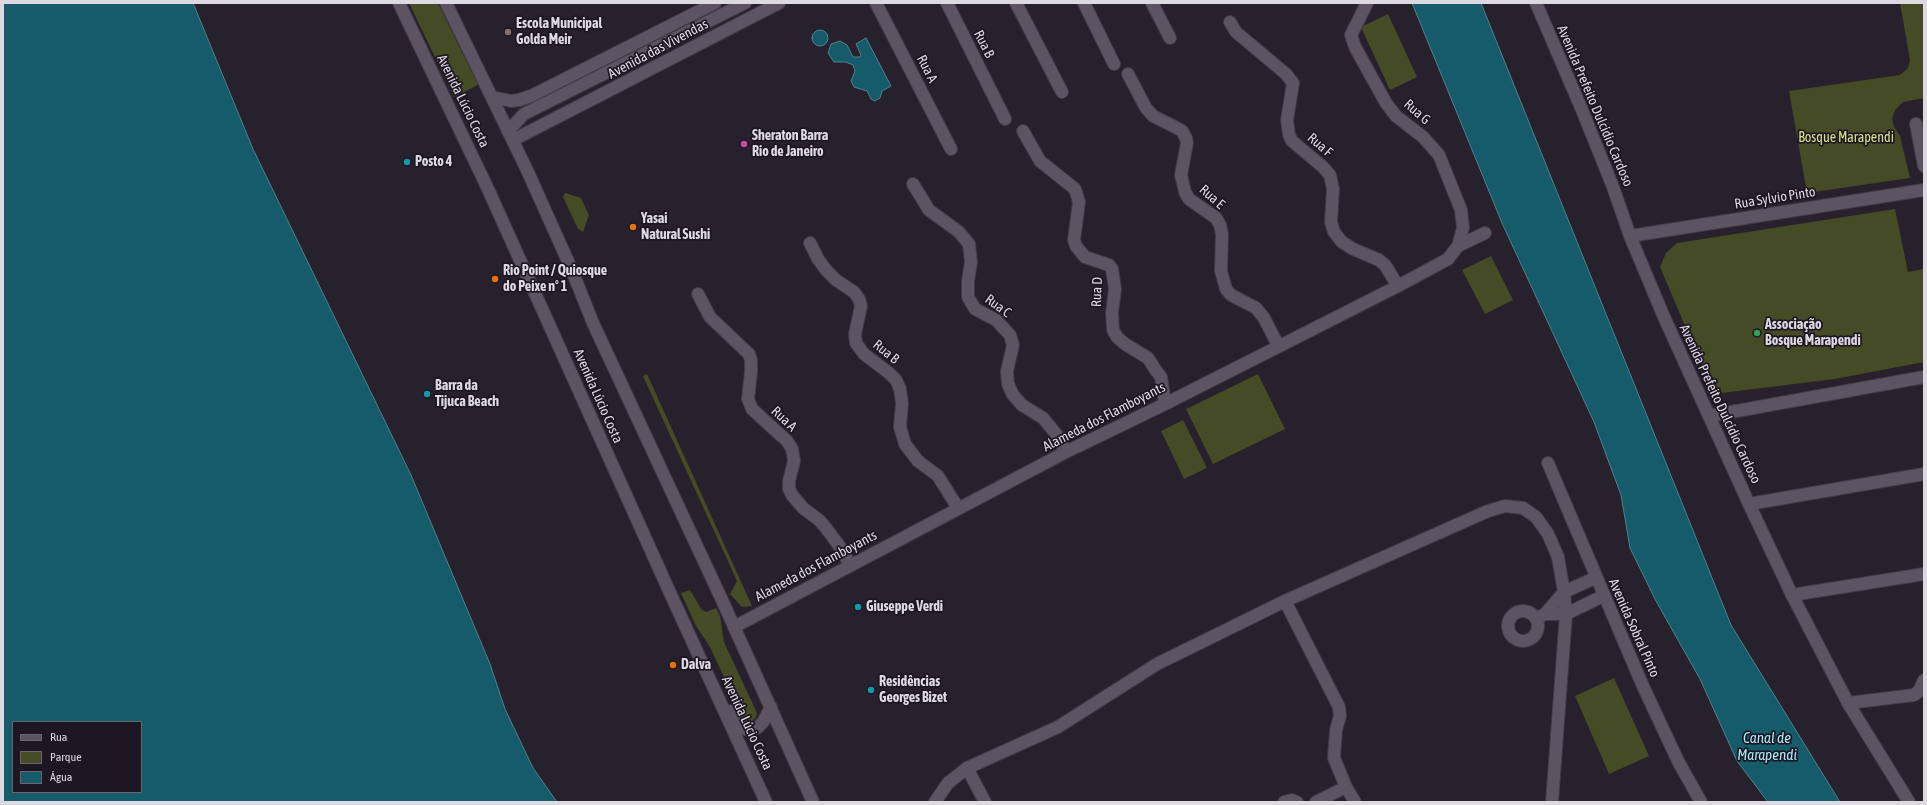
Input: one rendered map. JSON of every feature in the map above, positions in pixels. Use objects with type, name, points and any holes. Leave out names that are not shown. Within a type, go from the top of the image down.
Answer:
[{"type":"street","name":"Avenida Lúcio Costa","points":[[399,3],[488,189],[766,802]]},
{"type":"street","name":"Avenida Lúcio Costa","points":[[446,3],[510,135],[568,261],[593,323],[771,707],[813,802]]},
{"type":"street","points":[[492,97],[511,101],[531,96],[715,3]]},
{"type":"street","points":[[510,135],[524,114],[745,3]]},
{"type":"street","name":"Avenida das Vivendas","points":[[510,135],[552,121],[779,3]]},
{"type":"street","name":"Rua A","points":[[876,3],[951,149]]},
{"type":"street","name":"Rua B","points":[[947,3],[1005,120]]},
{"type":"street","points":[[1016,3],[1062,92]]},
{"type":"street","points":[[1084,3],[1114,64]]},
{"type":"street","points":[[1152,3],[1170,38]]},
{"type":"street","name":"Rua G","points":[[1367,3],[1354,26],[1351,35],[1355,47],[1386,103],[1396,116],[1423,137],[1439,155],[1461,210],[1463,228],[1458,246]]},
{"type":"street","name":"Avenida Prefeito Dulcídio Cardoso","points":[[1536,3],[1582,110],[1613,187],[1630,236],[1664,317],[1749,504],[1792,595],[1848,703],[1909,802]]},
{"type":"street","name":"Rua F","points":[[1230,22],[1236,32],[1286,74],[1293,83],[1287,120],[1289,136],[1292,141],[1323,167],[1330,175],[1333,189],[1330,222],[1334,232],[1342,242],[1382,262],[1398,286]]},
{"type":"street","name":"Rua E","points":[[1128,74],[1146,108],[1153,116],[1182,131],[1186,138],[1187,144],[1181,175],[1185,192],[1189,199],[1216,218],[1220,225],[1222,234],[1221,271],[1226,289],[1231,295],[1256,308],[1264,318],[1278,345]]},
{"type":"street","points":[[1916,124],[1924,166]]},
{"type":"street","name":"Rua D","points":[[1023,131],[1040,161],[1075,189],[1079,202],[1074,240],[1076,246],[1085,257],[1109,265],[1112,269],[1115,289],[1112,313],[1113,330],[1117,337],[1125,344],[1148,358],[1156,369],[1161,377],[1165,404]]},
{"type":"street","name":"Rua C","points":[[913,184],[929,210],[959,232],[969,244],[971,262],[968,281],[968,297],[975,309],[996,320],[1010,335],[1013,345],[1007,371],[1008,384],[1013,395],[1022,405],[1043,418],[1057,435],[1066,452]]},
{"type":"street","name":"Rua Sylvio Pinto","points":[[1630,236],[1924,190]]},
{"type":"street","name":"Alameda dos Flamboyants","points":[[734,627],[1066,452],[1165,404],[1278,345],[1398,286],[1448,259],[1458,246],[1485,233]]},
{"type":"street","name":"Rua B","points":[[810,243],[818,259],[826,270],[836,280],[854,292],[859,299],[861,306],[855,334],[856,343],[864,354],[896,380],[901,396],[900,427],[905,444],[918,461],[938,476],[958,508]]},
{"type":"street","name":"Rua A","points":[[698,294],[710,317],[749,354],[751,360],[751,372],[748,399],[752,409],[788,441],[792,449],[794,461],[789,481],[789,489],[792,495],[803,508],[819,520],[826,528],[840,547],[850,565]]},
{"type":"street","points":[[1709,416],[1924,377]]},
{"type":"street","name":"Avenida Sobral Pinto","points":[[1548,462],[1603,596],[1652,705],[1678,761],[1701,802]]},
{"type":"street","points":[[1749,504],[1924,474]]},
{"type":"street","points":[[935,802],[948,783],[967,768],[1058,726],[1157,664],[1285,601],[1488,511],[1505,506],[1523,508],[1536,517],[1548,534],[1558,557],[1564,592],[1566,614],[1552,802]]},
{"type":"street","points":[[1792,595],[1924,574]]},
{"type":"street","points":[[1596,578],[1564,592],[1540,616],[1566,614],[1603,596]]},
{"type":"street","points":[[1285,601],[1339,706],[1340,716],[1336,730],[1334,752],[1336,766],[1354,802]]},
{"type":"street","points":[[708,674],[743,728],[757,728],[763,722],[771,707]]},
{"type":"street","points":[[1848,703],[1914,695],[1919,691],[1924,680]]},
{"type":"street","points":[[967,768],[985,802]]},
{"type":"street","points":[[1316,802],[1346,786]]},
{"type":"street","points":[[1284,802],[1292,800],[1297,802]]},
{"type":"green space","points":[[409,3],[438,3],[478,85],[454,97]]},
{"type":"green space","name":"Bosque Marapendi","points":[[1900,3],[1924,3],[1924,98],[1903,102],[1895,110],[1892,119],[1894,127],[1900,136],[1910,178],[1807,193],[1789,91],[1900,75],[1908,68],[1910,60]]},
{"type":"green space","points":[[1388,14],[1417,77],[1390,90],[1361,27]]},
{"type":"green space","points":[[565,193],[581,198],[589,215],[583,232],[578,229],[563,197]]},
{"type":"green space","name":"Associação Bosque Marapendi","points":[[1895,209],[1908,272],[1924,269],[1924,362],[1835,379],[1714,394],[1660,267],[1666,253],[1677,243]]},
{"type":"green space","points":[[1491,256],[1513,300],[1485,314],[1462,270]]},
{"type":"green space","points":[[647,374],[752,606],[742,607],[730,594],[737,581],[643,376]]},
{"type":"green space","points":[[1258,374],[1285,429],[1213,464],[1186,409]]},
{"type":"green space","points":[[1183,420],[1207,468],[1184,479],[1161,431]]},
{"type":"green space","points":[[690,590],[702,610],[706,612],[716,608],[720,616],[724,642],[757,713],[756,717],[751,723],[744,720],[710,647],[696,626],[681,593]]},
{"type":"green space","points":[[1614,678],[1649,756],[1609,774],[1575,696]]},
{"type":"water","points":[[3,3],[193,3],[253,149],[411,475],[490,664],[505,709],[533,768],[557,802],[3,802]]},
{"type":"water","name":"Canal de Marapendi","points":[[1412,3],[1481,3],[1731,625],[1840,802],[1768,802],[1737,761],[1700,679],[1656,601],[1630,548],[1621,495],[1594,422],[1502,223]]},
{"type":"water","points":[[820,30],[827,35],[828,38],[823,45],[820,46],[813,41],[812,38],[817,31]]},
{"type":"water","points":[[866,38],[891,86],[882,91],[880,98],[875,101],[871,99],[867,91],[854,87],[851,81],[855,71],[853,65],[846,62],[834,62],[828,53],[831,44],[840,41],[847,45],[853,57],[860,57],[861,55],[856,44]]},
{"type":"place","name":"Escola Municipal Golda Meir","points":[[508,32]]},
{"type":"place","name":"Sheraton Barra Rio de Janeiro","points":[[744,144]]},
{"type":"place","name":"Posto 4","points":[[407,162]]},
{"type":"place","name":"Yasai Natural Sushi","points":[[633,227]]},
{"type":"place","name":"Rio Point / Quiosque do Peixe n° 1","points":[[495,279]]},
{"type":"place","name":"Associação Bosque Marapendi","points":[[1757,333]]},
{"type":"place","name":"Barra da Tijuca Beach","points":[[427,394]]},
{"type":"place","name":"Giuseppe Verdi","points":[[858,607]]},
{"type":"place","name":"Dalva","points":[[673,665]]},
{"type":"place","name":"Residências Georges Bizet","points":[[871,690]]}]
